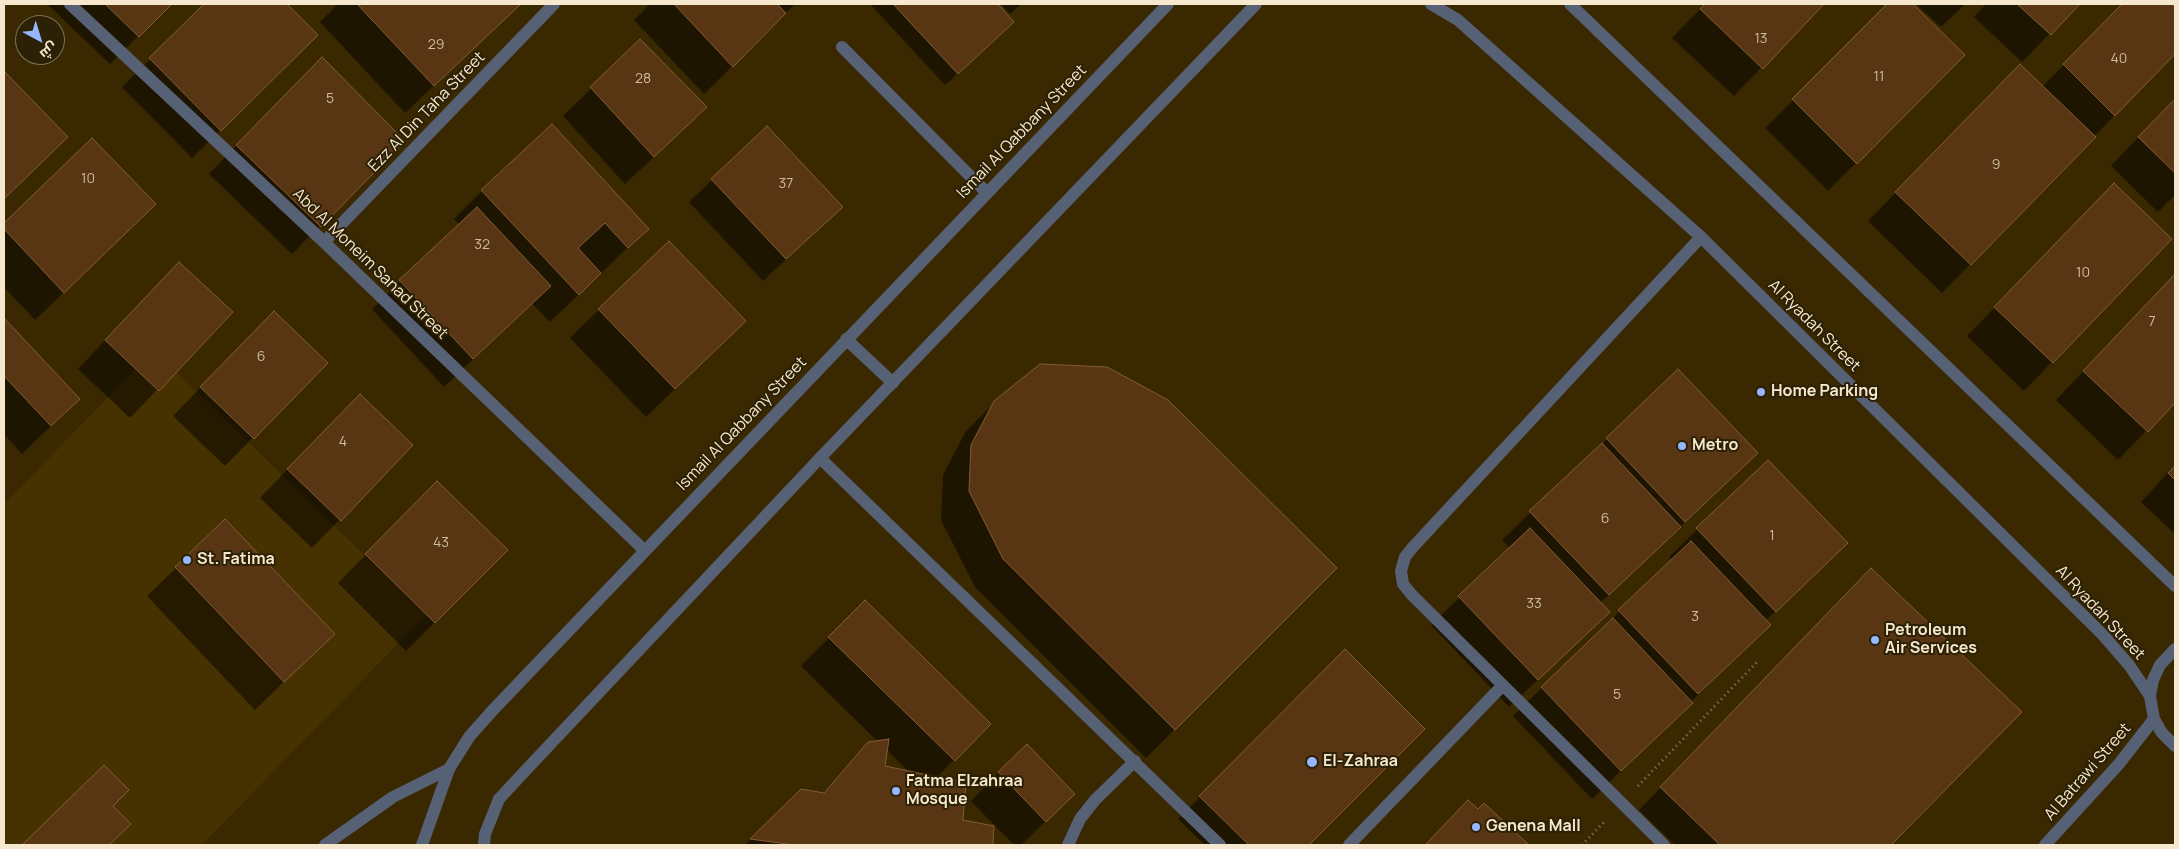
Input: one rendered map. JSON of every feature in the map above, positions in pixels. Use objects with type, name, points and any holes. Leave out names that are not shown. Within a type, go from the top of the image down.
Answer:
[{"type":"street","name":"Abd Al Moneim Sanad Street","points":[[70,4],[324,242],[644,550]]},
{"type":"street","name":"Ezz Al Din Taha Street","points":[[324,242],[554,4]]},
{"type":"street","name":"Ismail Al Qabbany Street","points":[[422,845],[449,769],[469,737],[492,711],[1168,4]]},
{"type":"street","points":[[484,845],[485,834],[499,799],[820,458],[1256,4]]},
{"type":"street","name":"Al Ryadah Street","points":[[1431,4],[1458,20],[1701,237],[2103,635],[2129,665],[2150,696]]},
{"type":"street","points":[[1450,4],[1458,20]]},
{"type":"street","points":[[1570,4],[2175,586]]},
{"type":"street","points":[[842,47],[986,193]]},
{"type":"street","points":[[1664,845],[1403,584],[1401,570],[1405,557],[1701,237]]},
{"type":"street","points":[[846,339],[893,383]]},
{"type":"street","points":[[820,458],[1220,845]]},
{"type":"street","points":[[2175,649],[2160,665],[2153,680],[2150,696],[2154,719],[2162,733],[2175,746]]},
{"type":"street","points":[[1349,845],[1502,685]]},
{"type":"street","name":"Al Batrawi Street","points":[[2045,845],[2118,765],[2154,719]]},
{"type":"street","points":[[1068,845],[1080,819],[1095,800],[1135,762]]},
{"type":"street","points":[[325,845],[393,797],[449,769]]},
{"type":"path","points":[[1582,845],[1757,662]]},
{"type":"shaded area","name":"St. Fatima","points":[[154,350],[426,615],[202,845],[4,845],[4,504]]},
{"type":"building","points":[[105,4],[172,4],[139,37]]},
{"type":"building","points":[[204,4],[287,4],[318,35],[221,131],[149,58]]},
{"type":"building","points":[[357,4],[521,4],[434,86]]},
{"type":"building","points":[[674,4],[777,4],[786,13],[733,67]]},
{"type":"building","points":[[893,4],[998,4],[1014,22],[958,74]]},
{"type":"building","points":[[1705,4],[1824,4],[1763,69],[1700,9]]},
{"type":"building","points":[[1887,4],[1913,4],[1965,55],[1857,164],[1792,99]]},
{"type":"building","points":[[2017,4],[2080,4],[2051,35]]},
{"type":"building","points":[[2122,4],[2172,4],[2175,7],[2175,54],[2115,116],[2063,64]]},
{"type":"building","points":[[640,39],[707,107],[654,157],[590,87]]},
{"type":"building","points":[[322,57],[405,141],[321,227],[236,145]]},
{"type":"building","points":[[2020,64],[2096,137],[1971,265],[1895,192]]},
{"type":"building","points":[[4,71],[68,137],[4,199]]},
{"type":"building","points":[[2175,99],[2175,173],[2138,137]]},
{"type":"building","points":[[552,124],[649,229],[628,248],[605,223],[578,248],[601,273],[579,295],[481,190]]},
{"type":"building","points":[[767,126],[843,207],[786,259],[711,179]]},
{"type":"building","points":[[92,138],[156,204],[64,293],[4,229],[4,223]]},
{"type":"building","points":[[2114,183],[2172,239],[2053,363],[1994,307]]},
{"type":"building","points":[[477,207],[551,286],[473,359],[399,280]]},
{"type":"building","points":[[669,241],[746,321],[675,389],[598,309]]},
{"type":"building","points":[[179,262],[233,312],[159,391],[105,340]]},
{"type":"building","points":[[2175,274],[2175,403],[2148,432],[2083,371]]},
{"type":"building","points":[[274,311],[328,363],[254,439],[200,387]]},
{"type":"building","points":[[4,318],[80,399],[51,426],[4,376]]},
{"type":"building","points":[[1040,364],[1107,367],[1168,400],[1337,568],[1175,730],[1003,559],[969,491],[971,445],[994,401]]},
{"type":"building","name":"Metro","points":[[1678,369],[1758,453],[1685,522],[1606,438]]},
{"type":"building","points":[[360,394],[413,445],[341,521],[287,469]]},
{"type":"building","points":[[1602,443],[1681,527],[1609,595],[1529,511]]},
{"type":"building","points":[[1768,460],[1848,543],[1776,612],[1696,528]]},
{"type":"building","points":[[2175,466],[2175,480],[2168,473]]},
{"type":"building","points":[[437,481],[508,550],[435,623],[365,554]]},
{"type":"building","points":[[225,519],[335,634],[284,682],[175,567]]},
{"type":"building","points":[[1530,528],[1610,612],[1538,680],[1458,596]]},
{"type":"building","points":[[1691,541],[1771,625],[1698,694],[1618,610]]},
{"type":"building","name":"Petroleum Air Services","points":[[1871,568],[2022,712],[1891,845],[1720,845],[1660,787]]},
{"type":"building","points":[[865,600],[991,724],[955,761],[828,637]]},
{"type":"building","points":[[1613,618],[1693,703],[1621,771],[1541,687]]},
{"type":"building","name":"El-Zahraa","points":[[1345,649],[1425,729],[1309,845],[1249,845],[1199,796]]},
{"type":"building","name":"Fatma Elzahraa Mosque","points":[[889,739],[885,766],[966,783],[963,820],[994,826],[993,845],[794,845],[750,839],[801,789],[824,793],[868,742]]},
{"type":"building","points":[[1027,744],[1075,794],[1046,822],[998,772]]},
{"type":"building","points":[[104,765],[129,790],[113,806],[131,824],[109,845],[22,845]]},
{"type":"building","name":"Genena Mall","points":[[1468,800],[1478,809],[1484,803],[1529,845],[1425,845]]},
{"type":"place","name":"Home Parking","points":[[1761,392]]},
{"type":"place","name":"Metro","points":[[1682,446]]},
{"type":"place","name":"St. Fatima","points":[[187,560]]},
{"type":"place","name":"Petroleum Air Services","points":[[1875,640]]},
{"type":"place","name":"El-Zahraa","points":[[1312,762]]},
{"type":"place","name":"Fatma Elzahraa Mosque","points":[[896,791]]},
{"type":"place","name":"Genena Mall","points":[[1476,827]]}]
